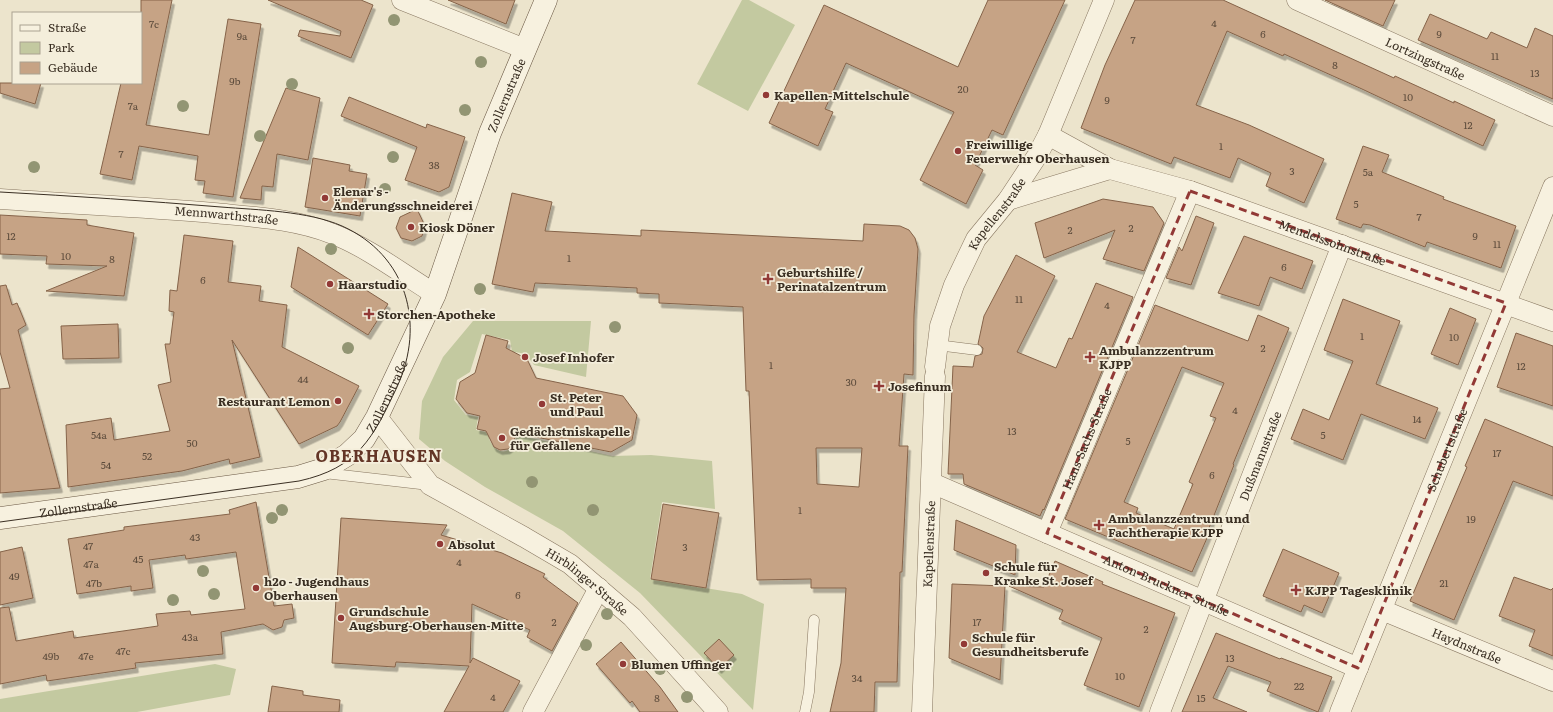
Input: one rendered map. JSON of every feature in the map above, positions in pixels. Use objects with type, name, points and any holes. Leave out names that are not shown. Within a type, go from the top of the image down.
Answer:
[{"type":"street","points":[[402,0],[525,49]]},
{"type":"street","name":"Zollernstraße","points":[[0,518],[281,480],[316,472],[337,462],[356,447],[364,439],[377,416],[435,294],[490,133],[546,0]]},
{"type":"street","name":"Kapellenstraße","points":[[922,712],[932,483],[935,371],[940,326],[954,285],[973,246],[1008,200],[1037,156],[1048,135],[1104,0]]},
{"type":"street","name":"Lortzingstraße","points":[[1297,0],[1553,116]]},
{"type":"street","name":"Mendelssohnstraße","points":[[1048,135],[1110,169],[1190,190],[1553,321]]},
{"type":"street","points":[[1008,200],[1110,169]]},
{"type":"street","name":"Schubertstraße","points":[[1340,712],[1553,187]]},
{"type":"street","name":"Hans-Sachs-Straße","points":[[1048,533],[1190,190]]},
{"type":"street","name":"Mennwarthstraße","points":[[0,200],[152,208],[297,223],[335,234],[362,248],[435,294]]},
{"type":"street","name":"Dußmannstraße","points":[[1160,712],[1342,245]]},
{"type":"street","name":"Hirblinger Straße","points":[[377,416],[430,485],[570,564],[632,617],[718,712]]},
{"type":"street","name":"Anton-Bruckner-Straße","points":[[932,483],[1358,668]]},
{"type":"street","points":[[533,712],[599,588]]},
{"type":"street","name":"Haydnstraße","points":[[1382,610],[1553,681]]},
{"type":"lane","points":[[937,346],[977,350]]},
{"type":"lane","name":"Hirblinger Straße","points":[[316,472],[430,485]]},
{"type":"lane","points":[[805,712],[809,692],[814,620]]},
{"type":"highlighted area","points":[[1190,191],[1506,303],[1358,668],[1047,533]]},
{"type":"green space","points":[[742,0],[749,0],[795,25],[748,111],[697,84]]},
{"type":"green space","points":[[473,321],[591,321],[586,377],[534,365],[525,355],[512,352],[510,340],[482,334],[470,372],[457,380],[454,400],[466,415],[478,417],[476,430],[490,433],[489,439],[497,449],[501,451],[509,450],[517,435],[612,456],[651,455],[712,461],[715,509],[662,502],[650,579],[742,594],[764,604],[753,710],[640,593],[563,531],[485,487],[445,461],[419,439],[422,401],[443,357]]},
{"type":"green space","points":[[215,664],[236,669],[230,695],[137,712],[0,712],[0,699]]},
{"type":"building","points":[[141,0],[172,0],[146,125],[209,135],[228,19],[261,24],[233,197],[203,193],[205,181],[195,180],[198,156],[139,146],[132,180],[100,174],[121,84],[142,84]]},
{"type":"building","points":[[268,0],[361,0],[373,5],[351,58],[298,36],[300,30],[340,36],[341,31]]},
{"type":"building","points":[[448,0],[515,0],[506,24]]},
{"type":"building","points":[[988,0],[1065,0],[1003,135],[992,130],[975,165],[983,170],[966,204],[920,180],[954,112],[846,63],[825,109],[833,112],[818,146],[769,123],[824,5],[958,67]]},
{"type":"building","points":[[1135,0],[1223,0],[1394,78],[1395,76],[1495,120],[1483,146],[1362,89],[1284,54],[1283,56],[1227,31],[1196,105],[1249,125],[1324,159],[1304,203],[1266,186],[1271,173],[1238,158],[1230,178],[1174,157],[1171,164],[1081,128],[1105,65]]},
{"type":"building","points":[[1325,0],[1395,0],[1383,26]]},
{"type":"building","points":[[1430,14],[1487,39],[1491,32],[1527,48],[1535,28],[1553,36],[1553,99],[1418,40]]},
{"type":"building","points":[[0,83],[41,84],[35,104],[0,93]]},
{"type":"building","points":[[286,88],[320,98],[308,160],[277,154],[273,187],[262,186],[261,200],[240,198]]},
{"type":"building","points":[[349,97],[426,128],[427,124],[465,137],[449,187],[439,192],[405,180],[417,147],[341,116]]},
{"type":"building","points":[[1363,146],[1389,155],[1382,172],[1444,197],[1443,199],[1516,226],[1501,268],[1427,242],[1425,247],[1370,225],[1363,224],[1361,228],[1336,219]]},
{"type":"building","points":[[313,158],[350,165],[349,171],[367,174],[360,216],[305,207]]},
{"type":"building","points":[[512,193],[552,202],[545,231],[641,236],[641,230],[863,241],[864,224],[900,226],[909,230],[915,238],[918,249],[914,315],[913,375],[904,374],[899,446],[908,446],[902,572],[900,572],[897,682],[875,682],[874,712],[830,712],[841,663],[846,588],[811,588],[811,579],[757,580],[749,391],[746,391],[743,307],[659,303],[659,294],[637,293],[637,288],[535,283],[533,292],[492,284]],"holes":[[[816,448],[862,448],[859,487],[817,484]]]},
{"type":"building","points":[[1103,199],[1153,207],[1164,223],[1144,271],[1103,259],[1115,230],[1044,258],[1035,223]]},
{"type":"building","name":"Kiosk Döner","points":[[417,209],[425,226],[422,236],[412,241],[401,238],[396,228],[400,217]]},
{"type":"building","points":[[0,215],[87,220],[87,225],[134,233],[124,296],[46,291],[107,266],[46,264],[47,256],[0,254]]},
{"type":"building","points":[[1196,216],[1214,223],[1191,285],[1166,278],[1179,247],[1182,251]]},
{"type":"building","points":[[184,235],[233,241],[228,282],[261,286],[259,301],[287,305],[282,347],[359,386],[337,426],[299,444],[232,340],[260,457],[230,464],[229,459],[182,471],[68,487],[66,425],[111,418],[114,440],[170,431],[158,385],[171,382],[165,344],[170,344],[174,312],[169,311],[170,290],[177,291]]},
{"type":"building","points":[[1244,236],[1313,261],[1302,289],[1270,277],[1259,306],[1218,293]]},
{"type":"building","points":[[298,247],[388,304],[368,335],[291,287]]},
{"type":"building","points":[[1016,255],[1055,276],[1017,352],[1056,368],[1069,338],[1072,339],[1096,283],[1133,297],[1044,510],[1043,509],[1040,516],[964,484],[963,474],[948,474],[953,366],[973,367],[975,356],[982,354],[983,348],[978,344],[984,316]]},
{"type":"building","points":[[6,285],[12,305],[17,303],[26,325],[18,330],[60,488],[0,493],[0,389],[10,388],[0,352],[0,286]]},
{"type":"building","points":[[1343,299],[1400,321],[1376,384],[1438,408],[1425,439],[1361,414],[1343,460],[1291,439],[1303,409],[1329,420],[1353,361],[1324,350]]},
{"type":"building","points":[[1155,305],[1248,341],[1258,315],[1289,328],[1233,464],[1234,465],[1209,528],[1211,529],[1192,572],[1065,519]],"holes":[[[1182,367],[1224,383],[1210,416],[1216,418],[1189,482],[1193,484],[1174,529],[1136,513],[1138,508],[1124,502]]]},
{"type":"building","points":[[1450,308],[1476,319],[1458,365],[1431,354]]},
{"type":"building","points":[[118,324],[119,358],[63,359],[61,326]]},
{"type":"building","points":[[1516,333],[1553,346],[1553,406],[1497,387]]},
{"type":"building","name":"St. Peter und Paul","points":[[486,335],[508,341],[506,348],[527,359],[536,378],[623,396],[637,415],[632,440],[611,452],[516,433],[513,445],[508,449],[500,450],[494,447],[486,431],[477,429],[480,416],[467,413],[456,399],[460,382],[475,373]]},
{"type":"building","points":[[1485,419],[1553,447],[1553,496],[1513,481],[1454,620],[1410,601],[1467,467],[1465,466]]},
{"type":"building","points":[[256,502],[274,606],[292,604],[294,618],[284,620],[282,627],[273,630],[263,624],[221,632],[223,654],[135,663],[136,668],[47,681],[46,675],[0,684],[0,608],[9,607],[16,641],[73,631],[74,638],[158,626],[156,614],[190,611],[191,615],[245,609],[236,552],[186,559],[185,555],[149,560],[153,588],[131,591],[131,586],[77,594],[68,539],[124,530],[124,527],[230,514],[229,510]]},
{"type":"building","points":[[663,504],[719,513],[706,588],[651,579]]},
{"type":"building","points":[[341,518],[447,525],[441,535],[502,553],[545,574],[543,577],[578,603],[552,651],[527,637],[530,630],[472,604],[470,663],[473,658],[520,681],[503,712],[444,712],[469,666],[396,662],[395,667],[332,663]]},
{"type":"building","points":[[956,520],[1016,545],[1015,575],[954,550]]},
{"type":"building","points":[[22,547],[33,598],[0,605],[0,552]]},
{"type":"building","points":[[1283,549],[1339,573],[1322,613],[1304,605],[1301,612],[1263,596]]},
{"type":"building","points":[[1055,561],[1103,582],[1102,584],[1175,613],[1139,707],[1084,685],[1102,638],[1059,619],[1063,610],[1009,586],[1044,587]]},
{"type":"building","points":[[1514,577],[1551,590],[1553,588],[1553,656],[1529,646],[1535,630],[1499,616]]},
{"type":"building","points":[[952,584],[1005,586],[1000,680],[949,658]]},
{"type":"building","points":[[1216,633],[1280,659],[1281,658],[1332,677],[1318,712],[1267,691],[1271,682],[1228,666],[1213,698],[1247,712],[1182,712]]},
{"type":"building","points":[[719,639],[734,655],[719,669],[704,653]]},
{"type":"building","points":[[621,642],[660,687],[678,712],[640,712],[632,701],[630,703],[596,664]]},
{"type":"building","points":[[272,686],[303,691],[303,695],[340,700],[339,712],[268,712]]},
{"type":"tram line","points":[[0,192],[267,210],[299,214],[329,221],[342,226],[364,239],[382,255],[396,273],[405,294],[409,316],[410,339],[406,363],[397,387],[380,421],[371,436],[361,448],[350,459],[336,468],[299,481],[0,522]]},
{"type":"place","name":"Kapellen-Mittelschule","points":[[766,95]]},
{"type":"place","name":"Freiwillige Feuerwehr Oberhausen","points":[[958,151]]},
{"type":"place","name":"Elenar's - Änderungsschneiderei","points":[[325,198]]},
{"type":"place","name":"Kiosk Döner","points":[[411,227]]},
{"type":"place","name":"Geburtshilfe / Perinatalzentrum","points":[[768,279]]},
{"type":"place","name":"Haarstudio","points":[[330,284]]},
{"type":"place","name":"Storchen-Apotheke","points":[[369,314]]},
{"type":"place","name":"Josef Inhofer","points":[[525,357]]},
{"type":"place","name":"Ambulanzzentrum KJPP","points":[[1090,357]]},
{"type":"place","name":"Josefinum","points":[[879,386]]},
{"type":"place","name":"Restaurant Lemon","points":[[338,401]]},
{"type":"place","name":"St. Peter und Paul","points":[[542,404]]},
{"type":"place","name":"Gedächstniskapelle für Gefallene","points":[[502,438]]},
{"type":"place","name":"Ambulanzzentrum und Fachtherapie KJPP","points":[[1099,525]]},
{"type":"place","name":"Absolut","points":[[440,544]]},
{"type":"place","name":"Schule für Kranke St. Josef","points":[[986,573]]},
{"type":"place","name":"h2o - Jugendhaus Oberhausen","points":[[256,588]]},
{"type":"place","name":"KJPP Tagesklinik","points":[[1296,590]]},
{"type":"place","name":"Grundschule Augsburg-Oberhausen-Mitte","points":[[341,618]]},
{"type":"place","name":"Schule für Gesundheitsberufe","points":[[964,644]]},
{"type":"place","name":"Blumen Uffinger","points":[[623,664]]},
{"type":"district","name":"OBERHAUSEN","points":[[379,455]]}]
